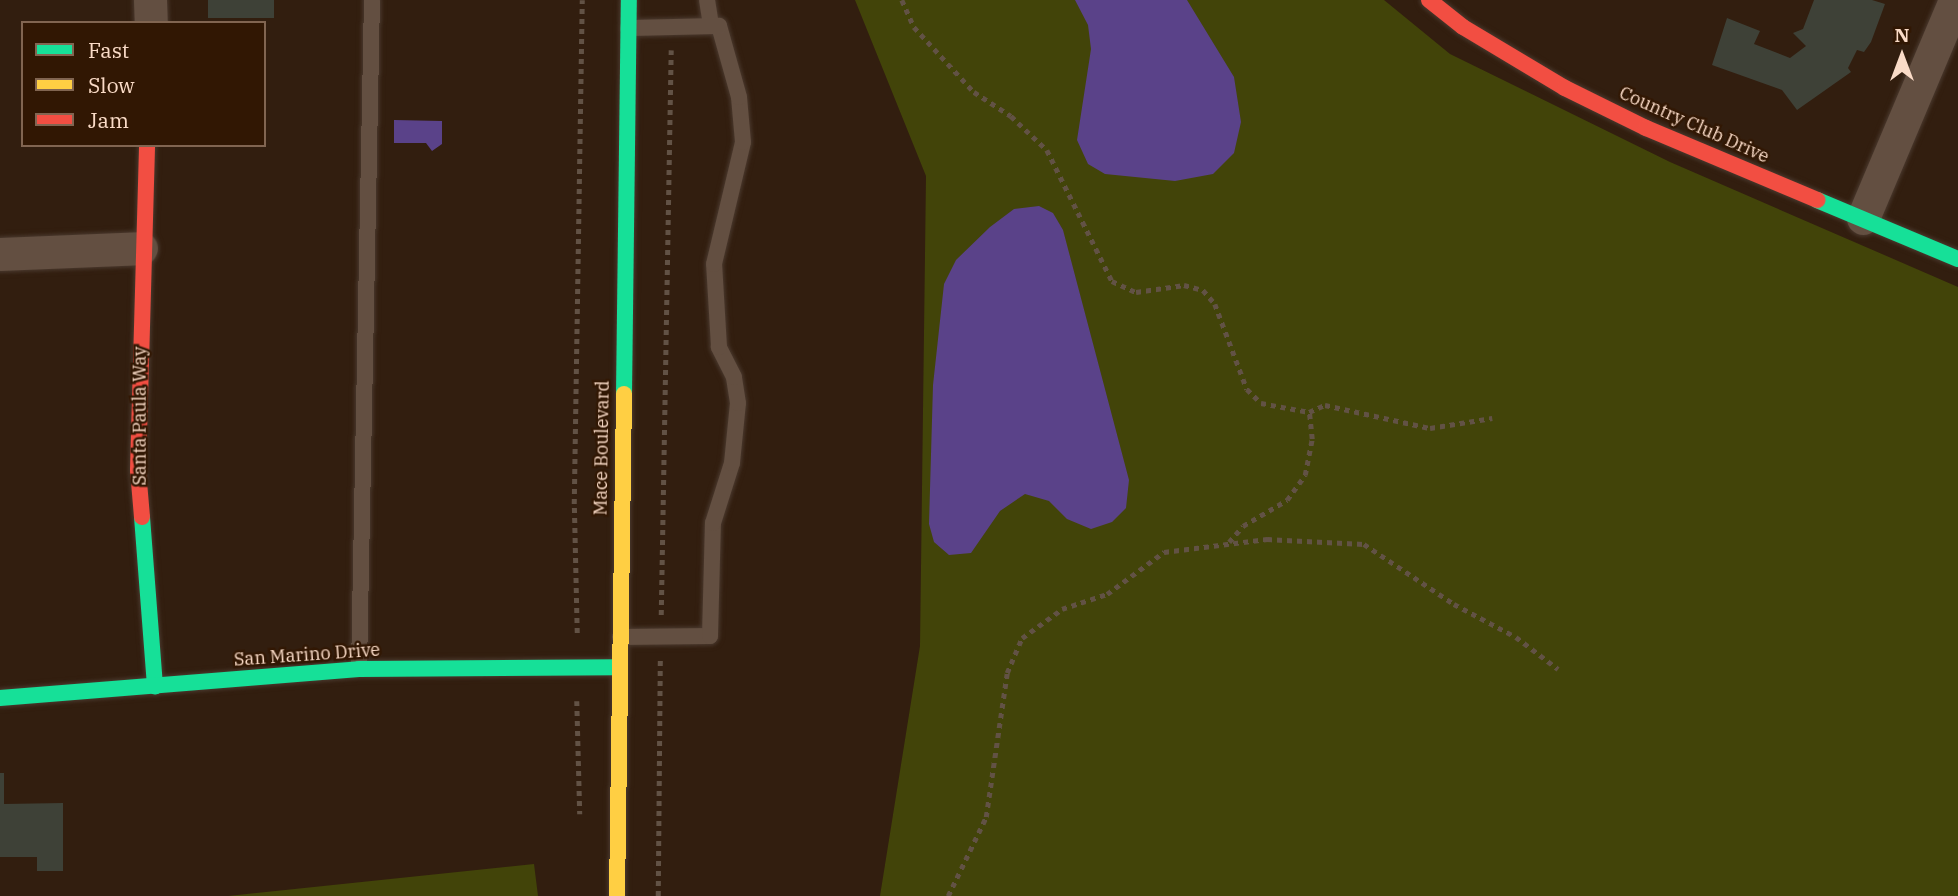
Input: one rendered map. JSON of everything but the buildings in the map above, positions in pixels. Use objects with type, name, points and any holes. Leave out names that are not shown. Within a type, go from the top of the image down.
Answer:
[{"type":"street","points":[[150,0],[151,21]]},
{"type":"street","name":"Mace Boulevard","points":[[617,896],[617,667],[629,0]]},
{"type":"street","name":"Country Club Drive","points":[[1429,0],[1463,27],[1565,88],[1646,128],[1958,259]]},
{"type":"street","points":[[1863,218],[1955,0]]},
{"type":"street","name":"Santa Paula Way","points":[[147,147],[141,248],[138,470],[155,687]]},
{"type":"street","points":[[0,254],[141,248]]},
{"type":"street","name":"San Marino Drive","points":[[0,698],[359,669],[617,667]]},
{"type":"lane","points":[[359,669],[372,0]]},
{"type":"lane","points":[[707,0],[710,26]]},
{"type":"lane","points":[[618,637],[710,636],[713,523],[736,436],[734,377],[719,347],[713,293],[714,264],[743,142],[743,119],[719,26],[628,28]]},
{"type":"path","points":[[580,818],[574,504],[582,0]]},
{"type":"path","points":[[902,0],[914,27],[974,92],[1012,116],[1047,150],[1112,281],[1136,292],[1184,285],[1203,290],[1215,304],[1247,389],[1261,403],[1309,412],[1325,405],[1430,428],[1492,418]]},
{"type":"path","points":[[659,896],[660,637],[671,27]]},
{"type":"path","points":[[1228,543],[1243,526],[1287,500],[1305,475],[1312,439],[1309,412]]},
{"type":"path","points":[[948,896],[986,817],[1007,673],[1023,638],[1062,609],[1107,594],[1164,552],[1267,539],[1364,544],[1454,604],[1516,637],[1558,669]]},
{"type":"shaded area","points":[[855,0],[1384,0],[1450,54],[1670,162],[1958,287],[1958,896],[880,896],[920,646],[926,176]]},
{"type":"shaded area","points":[[1075,0],[1187,0],[1234,77],[1241,122],[1234,153],[1213,174],[1175,181],[1105,174],[1088,164],[1077,140],[1091,49],[1088,25]]},
{"type":"shaded area","points":[[394,120],[442,121],[442,144],[432,151],[426,143],[394,143]]},
{"type":"shaded area","points":[[1039,206],[1053,213],[1063,230],[1129,480],[1126,508],[1112,522],[1091,529],[1067,519],[1049,501],[1025,494],[1000,511],[971,553],[949,555],[934,542],[929,524],[933,385],[944,284],[956,260],[990,227],[1014,209]]},
{"type":"shaded area","points":[[534,864],[538,896],[228,896]]},
{"type":"traffic: fast","points":[[624,394],[629,0]]},
{"type":"traffic: fast","points":[[1817,200],[1958,259]]},
{"type":"traffic: fast","points":[[142,517],[155,687]]},
{"type":"traffic: fast","points":[[0,698],[359,669],[617,667]]},
{"type":"traffic: slow","points":[[617,896],[624,394]]},
{"type":"traffic: jam","points":[[1429,0],[1463,27],[1565,88],[1646,128],[1817,200]]},
{"type":"traffic: jam","points":[[142,517],[138,470],[147,147]]}]
